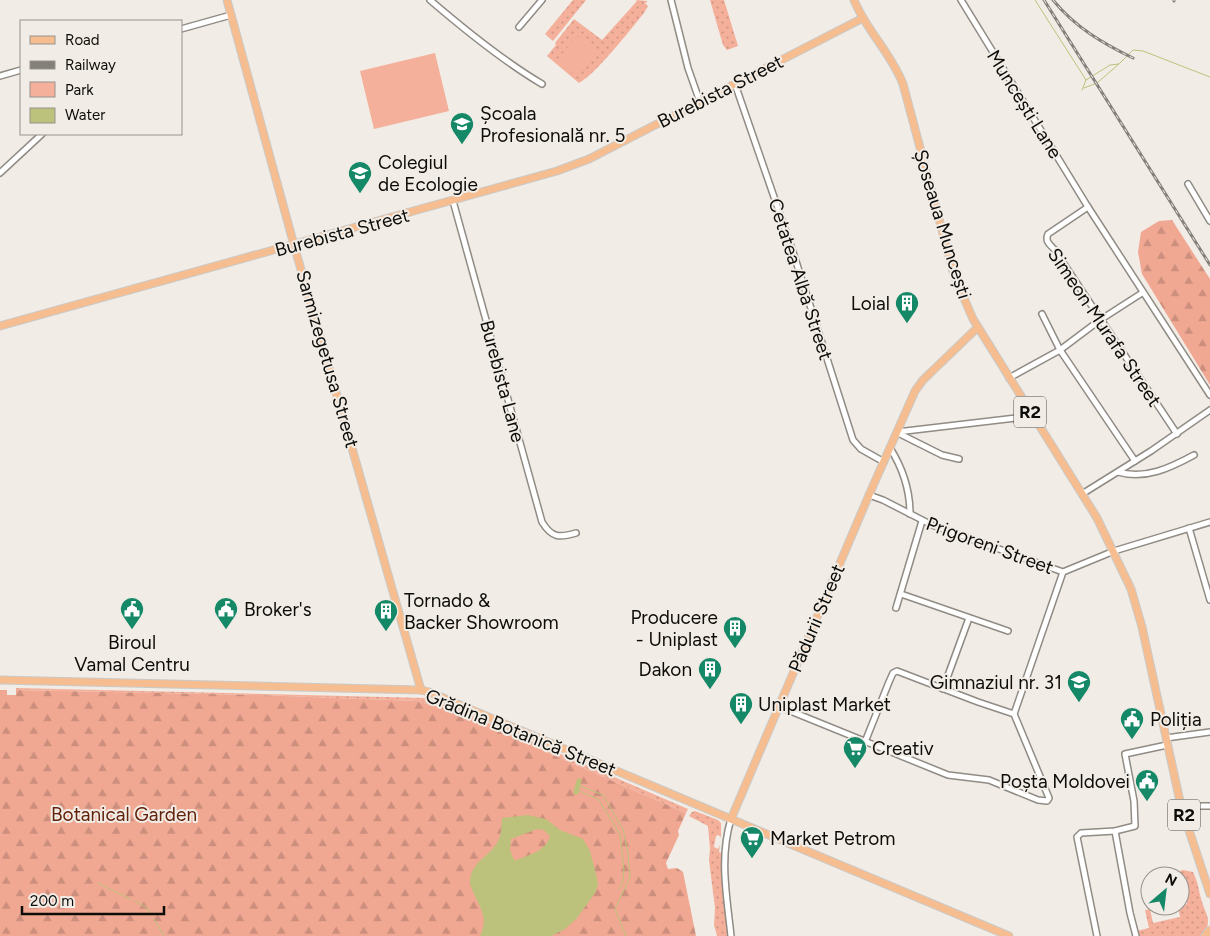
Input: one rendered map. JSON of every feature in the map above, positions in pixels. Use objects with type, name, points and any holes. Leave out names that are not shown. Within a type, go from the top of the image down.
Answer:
[{"type":"main road","name":"Sarmizegetusa Street","points":[[227,0],[294,244],[421,690]]},
{"type":"main road","name":"Șoseaua Muncești","points":[[854,0],[863,18],[893,62],[903,84],[954,275],[977,328],[1105,532],[1134,600],[1181,806],[1196,856],[1209,888]]},
{"type":"main road","name":"Burebista Street","points":[[0,326],[557,171],[589,159],[863,18]]},
{"type":"main road","name":"Pădurii Street","points":[[731,819],[896,432],[919,385],[977,328]]},
{"type":"main road","name":"Grădina Botanică Street","points":[[0,680],[421,690],[446,697],[1010,936]]},
{"type":"main road","points":[[1206,936],[1210,930]]},
{"type":"street","points":[[430,0],[495,52],[542,84]]},
{"type":"street","points":[[519,27],[542,0]]},
{"type":"street","points":[[671,0],[688,68],[700,102]]},
{"type":"street","name":"Muncești Lane","points":[[961,0],[1088,207],[1210,395]]},
{"type":"street","points":[[182,29],[231,15]]},
{"type":"street","points":[[0,76],[20,70]]},
{"type":"street","name":"Cetatea Albă Street","points":[[734,84],[792,252],[853,440],[861,449],[884,462]]},
{"type":"street","points":[[0,173],[41,135]]},
{"type":"street","points":[[1188,184],[1210,220]]},
{"type":"street","name":"Burebista Lane","points":[[453,201],[542,522],[555,535],[560,537],[576,533]]},
{"type":"street","name":"Simeon Murafa Street","points":[[1088,207],[1048,234],[1047,240],[1177,434]]},
{"type":"street","points":[[1009,378],[1060,350],[1142,292]]},
{"type":"street","points":[[1042,314],[1060,350],[1135,461]]},
{"type":"street","points":[[1082,494],[1177,434],[1210,410]]},
{"type":"street","points":[[896,432],[1033,416]]},
{"type":"street","points":[[896,432],[942,455],[959,459]]},
{"type":"street","points":[[890,448],[898,461],[909,493],[910,514]]},
{"type":"street","points":[[1118,472],[1140,476],[1163,469],[1194,455]]},
{"type":"street","name":"Prigoreni Street","points":[[869,495],[883,500],[922,521],[1064,572],[1114,551],[1210,522]]},
{"type":"street","points":[[896,608],[922,521]]},
{"type":"street","points":[[1190,528],[1210,600]]},
{"type":"street","points":[[778,706],[950,776],[982,779],[1038,800],[1047,801],[1049,797],[1014,714],[1064,572]]},
{"type":"street","points":[[901,594],[1008,631]]},
{"type":"street","points":[[943,689],[969,618]]},
{"type":"street","points":[[865,742],[893,673],[897,671],[1014,714]]},
{"type":"street","points":[[1097,936],[1077,837],[1081,833],[1115,831],[1135,826],[1134,801],[1125,754],[1167,741],[1210,732]]},
{"type":"street","points":[[1181,806],[1210,806]]},
{"type":"street","name":"Pădurii Street","points":[[731,819],[724,873],[731,936]]},
{"type":"street","points":[[1115,831],[1136,936]]},
{"type":"green space","points":[[573,0],[586,0],[553,41],[545,34]]},
{"type":"green space","points":[[636,0],[648,1],[645,3],[648,6],[644,13],[603,62],[579,83],[547,56],[574,19],[602,40]]},
{"type":"green space","points":[[710,0],[724,0],[738,46],[727,50],[723,45]]},
{"type":"green space","points":[[577,36],[597,53],[577,77],[557,60]]},
{"type":"green space","points":[[435,53],[449,111],[374,129],[360,71]]},
{"type":"green space","points":[[1172,220],[1210,279],[1210,385],[1142,274],[1138,252],[1141,232],[1159,221]]},
{"type":"green space","points":[[16,688],[425,698],[445,704],[688,809],[686,813],[450,710],[417,701],[258,695],[16,690]]},
{"type":"green space","name":"Botanical Garden","points":[[0,690],[7,690],[7,695],[16,695],[16,690],[258,695],[417,701],[450,710],[686,813],[678,831],[679,835],[666,863],[668,869],[677,868],[683,872],[696,936],[0,936]]},
{"type":"green space","points":[[695,811],[721,823],[721,837],[716,836],[714,847],[718,849],[720,845],[721,873],[729,936],[717,936],[714,925],[715,908],[709,860],[708,826],[689,816]]},
{"type":"green space","points":[[1190,871],[1193,872],[1208,919],[1205,933],[1202,936],[1139,936],[1137,931],[1149,928],[1146,916],[1152,916],[1153,923],[1190,916]]},
{"type":"water","points":[[528,815],[546,819],[560,830],[583,839],[590,851],[598,885],[595,893],[577,918],[565,929],[551,936],[480,936],[484,920],[470,885],[471,874],[477,864],[491,851],[498,841],[501,833],[502,818]],"holes":[[[537,829],[544,830],[550,836],[545,845],[532,854],[514,860],[510,850],[511,839]]]},
{"type":"waterway","points":[[1035,0],[1086,80],[1110,65],[1119,64],[1133,50],[1143,51],[1210,77]]},
{"type":"waterway","points":[[1084,88],[1097,83],[1119,64]]},
{"type":"waterway","points":[[1082,90],[1086,80]]},
{"type":"waterway","points":[[576,792],[579,781]]},
{"type":"waterway","points":[[578,785],[603,795],[623,829],[630,877],[615,909],[626,936]]},
{"type":"waterway","points":[[577,790],[598,799],[620,835],[624,870],[623,881],[619,889]]},
{"type":"waterway","points":[[98,883],[130,899]]},
{"type":"waterway","points":[[135,901],[150,912]]},
{"type":"waterway","points":[[154,919],[164,936]]},
{"type":"railway","points":[[1044,0],[1210,265]]},
{"type":"railway","points":[[1053,0],[1061,10],[1090,34],[1133,58]]},
{"type":"place","name":"Școala Profesională nr. 5","points":[[462,145]]},
{"type":"place","name":"Colegiul de Ecologie","points":[[360,194]]},
{"type":"place","name":"Loial","points":[[907,324]]},
{"type":"place","name":"Biroul Vamal Centru","points":[[132,630]]},
{"type":"place","name":"Broker's","points":[[226,630]]},
{"type":"place","name":"Tornado & Backer Showroom","points":[[386,632]]},
{"type":"place","name":"Producere - Uniplast","points":[[735,649]]},
{"type":"place","name":"Dakon","points":[[710,690]]},
{"type":"place","name":"Gimnaziul nr. 31","points":[[1079,703]]},
{"type":"place","name":"Uniplast Market","points":[[741,725]]},
{"type":"place","name":"Poliția","points":[[1132,740]]},
{"type":"place","name":"Creativ","points":[[855,769]]},
{"type":"place","name":"Poșta Moldovei","points":[[1147,802]]},
{"type":"place","name":"Market Petrom","points":[[752,859]]}]
